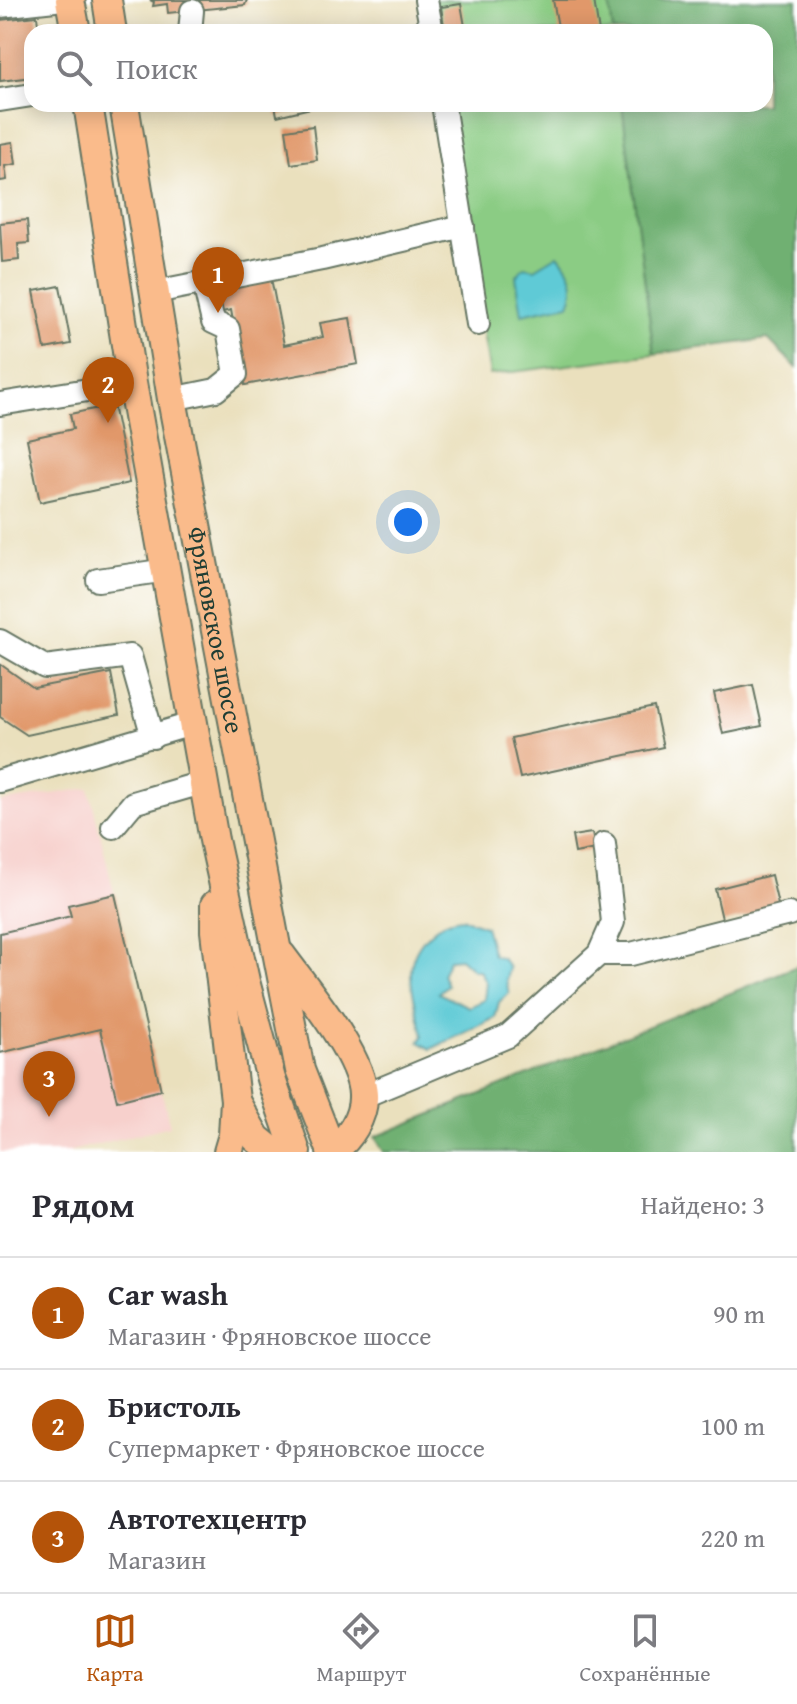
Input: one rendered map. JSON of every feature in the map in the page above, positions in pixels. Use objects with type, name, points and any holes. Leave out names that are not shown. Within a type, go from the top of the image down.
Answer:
[{"type":"main road","points":[[70,0],[74,24]]},
{"type":"main road","points":[[107,0],[111,24]]},
{"type":"main road","name":"Фряновское шоссе","points":[[89,112],[132,383],[214,840],[245,981],[271,1079],[296,1152]]},
{"type":"main road","name":"Фряновское шоссе","points":[[125,112],[172,399],[300,1070],[331,1152]]},
{"type":"main road","points":[[214,840],[215,931],[235,1100],[233,1135],[228,1152]]},
{"type":"main road","points":[[276,948],[343,1043],[354,1063],[364,1096],[355,1128],[331,1152]]},
{"type":"main road","points":[[235,1100],[256,1138],[273,1152]]},
{"type":"street","points":[[0,6],[55,0]]},
{"type":"street","points":[[426,0],[430,24]]},
{"type":"street","points":[[0,100],[24,96]]},
{"type":"street","points":[[444,112],[478,324]]},
{"type":"street","points":[[155,292],[322,259],[463,226]]},
{"type":"street","points":[[172,399],[216,390],[236,374],[228,329],[213,322],[204,283]]},
{"type":"street","points":[[0,404],[91,397],[132,383]]},
{"type":"street","points":[[98,580],[167,570]]},
{"type":"street","points":[[0,641],[45,667],[130,656],[153,737]]},
{"type":"street","points":[[3,776],[195,723]]},
{"type":"street","points":[[113,827],[133,803],[205,782]]},
{"type":"street","points":[[364,1096],[508,1036],[599,954],[613,922],[604,844]]},
{"type":"street","points":[[599,954],[631,954],[789,914]]},
{"type":"shaded area","points":[[89,788],[170,1126],[67,1152],[0,1152],[0,802]]},
{"type":"green space","points":[[427,0],[609,0],[612,24],[432,24]]},
{"type":"green space","points":[[609,0],[797,0],[797,368],[768,339],[654,354],[623,112],[773,112],[773,24],[612,24]]},
{"type":"green space","points":[[446,112],[623,112],[654,354],[490,375]]},
{"type":"green space","points":[[797,966],[797,1152],[384,1152],[375,1137]]},
{"type":"water","points":[[558,255],[572,278],[569,304],[522,314],[516,277],[524,267],[535,269]]},
{"type":"water","points":[[462,918],[485,926],[493,955],[502,958],[509,968],[506,980],[509,993],[499,1002],[495,1018],[431,1049],[419,1042],[423,1036],[412,988],[412,963],[427,936],[452,920]],"holes":[[[460,958],[473,970],[479,970],[486,983],[484,1000],[469,1007],[438,993],[447,985],[442,975],[449,959]]]},
{"type":"building","points":[[150,0],[247,0],[245,5],[168,13],[167,4],[153,6],[154,2]]},
{"type":"building","points":[[553,0],[594,0],[598,24],[558,24]]},
{"type":"building","points":[[461,4],[465,24],[444,24],[441,7]]},
{"type":"building","points":[[37,16],[38,24],[24,24],[24,78],[0,81],[0,20]]},
{"type":"building","points":[[313,126],[317,160],[291,164],[286,130]]},
{"type":"building","points":[[13,142],[16,164],[5,166],[7,180],[0,181],[0,144]]},
{"type":"building","points":[[27,220],[29,243],[18,244],[19,260],[2,262],[0,223]]},
{"type":"building","points":[[271,278],[284,345],[323,337],[320,323],[350,318],[358,364],[245,385],[231,310],[218,313],[214,288]]},
{"type":"building","points":[[60,286],[71,344],[45,349],[34,291]]},
{"type":"building","points":[[113,405],[129,483],[40,502],[27,439],[73,429],[70,414]]},
{"type":"building","points":[[0,664],[34,688],[111,673],[119,715],[27,735],[0,717]]},
{"type":"building","points":[[753,685],[762,726],[723,734],[714,693]]},
{"type":"building","points":[[654,707],[663,747],[520,778],[511,738]]},
{"type":"building","points":[[592,833],[595,849],[575,853],[572,836]]},
{"type":"building","points":[[771,875],[779,909],[723,923],[715,889]]},
{"type":"building","points":[[115,894],[161,1090],[117,1101],[100,1029],[0,1053],[0,933],[71,916],[68,905]]},
{"type":"place","name":"Car wash","points":[[218,313]]},
{"type":"place","name":"Бристоль","points":[[108,423]]},
{"type":"place","name":"Автотехцентр","points":[[49,1117]]}]
